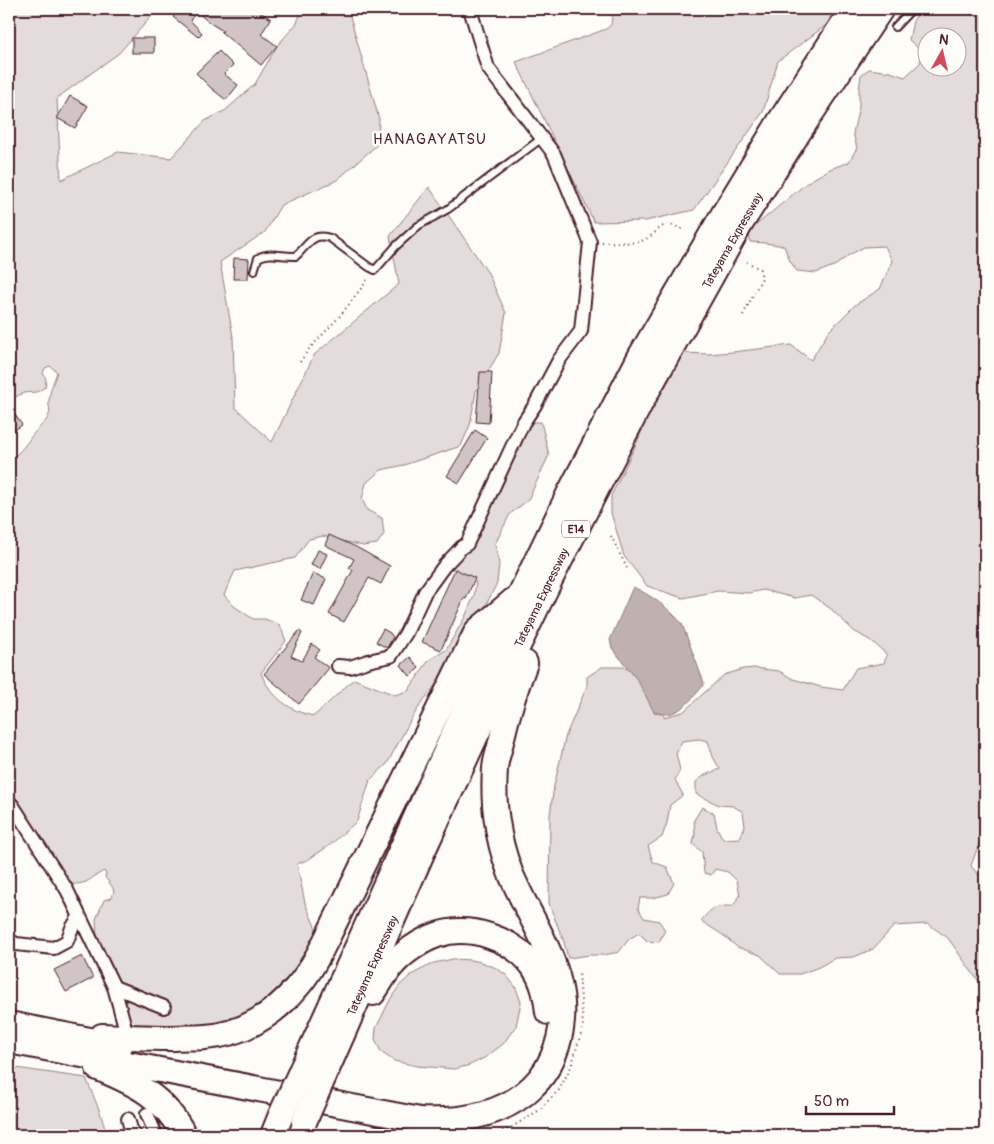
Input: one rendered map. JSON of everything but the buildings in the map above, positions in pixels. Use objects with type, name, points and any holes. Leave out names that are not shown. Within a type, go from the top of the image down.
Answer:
[{"type":"highway","name":"Tateyama Expressway","points":[[277,1125],[466,706],[568,496],[641,355],[724,213],[780,121],[854,9]]},
{"type":"highway","name":"Tateyama Expressway","points":[[301,1128],[422,853],[501,681],[640,404],[741,224],[800,130],[888,18]]},
{"type":"highway","points":[[9,1024],[65,1043],[426,1120],[440,1121],[476,1117],[508,1105],[526,1094],[537,1083],[549,1066],[556,1051],[562,1020],[562,1003],[554,965],[510,872],[502,846],[495,804],[495,766],[516,685],[600,481]]},
{"type":"highway","points":[[9,1041],[65,1043],[146,1038],[207,1037],[242,1029],[271,1013],[298,987],[309,971],[332,928],[477,630],[520,595]]},
{"type":"highway","points":[[65,1043],[390,1102],[452,1106],[466,1105],[486,1099],[505,1091],[520,1080],[541,1053],[549,1018],[542,982],[532,965],[521,953],[504,942],[487,935],[452,931],[436,936],[406,953],[390,967],[371,997],[348,1022]]},
{"type":"highway","points":[[65,1043],[88,1064],[122,1078],[159,1100],[179,1124],[184,1135]]},
{"type":"street","points":[[338,666],[350,667],[390,656],[406,633],[424,592],[444,566],[467,544],[523,423],[559,360],[581,331],[590,242],[554,154],[488,68],[470,9]]},
{"type":"street","points":[[9,802],[67,890],[80,917],[97,936],[125,1027]]},
{"type":"street","points":[[9,940],[16,944],[54,948],[67,941],[72,928],[80,917]]},
{"type":"street","points":[[114,987],[164,1007]]},
{"type":"street","points":[[147,1114],[156,1135]]},
{"type":"street","points":[[128,1119],[135,1135]]},
{"type":"lane","points":[[888,18],[912,9]]},
{"type":"lane","points":[[254,271],[258,258],[267,254],[296,256],[316,236],[330,238],[369,268],[375,270],[396,246],[418,226],[448,209],[542,138]]},
{"type":"path","points":[[590,242],[640,242],[647,239],[661,227],[672,224],[682,229]]},
{"type":"path","points":[[742,316],[762,278],[760,269],[747,262]]},
{"type":"path","points":[[300,362],[375,270]]},
{"type":"path","points":[[611,536],[627,568]]},
{"type":"path","points":[[323,1135],[326,1129],[366,1135]]},
{"type":"shaded area","points":[[9,9],[158,9],[119,53],[57,98],[61,180],[118,152],[171,158],[205,121],[226,110],[255,84],[277,46],[297,23],[302,9],[348,9],[379,119],[378,144],[337,180],[281,205],[265,232],[220,262],[233,337],[235,407],[272,442],[314,355],[399,284],[390,236],[429,187],[488,273],[506,313],[499,353],[476,391],[470,425],[461,446],[404,465],[381,470],[366,483],[362,499],[367,510],[382,518],[384,534],[377,544],[363,546],[323,536],[309,539],[295,558],[235,571],[224,595],[234,606],[253,619],[265,619],[280,625],[286,641],[261,673],[275,696],[282,702],[297,711],[314,716],[354,679],[395,695],[408,691],[429,660],[446,650],[465,617],[474,596],[476,582],[459,575],[450,566],[515,456],[526,429],[533,422],[541,422],[549,455],[528,500],[510,514],[495,544],[499,564],[497,583],[457,662],[444,669],[437,683],[410,721],[387,764],[370,780],[357,821],[330,845],[309,859],[297,864],[305,903],[320,938],[282,994],[224,1027],[139,1027],[132,1023],[123,1002],[126,998],[97,939],[96,919],[104,900],[111,898],[114,893],[113,888],[105,877],[106,874],[104,871],[85,882],[70,884],[9,796],[9,460],[20,451],[47,419],[50,412],[50,394],[57,372],[50,366],[45,368],[43,373],[46,379],[45,387],[36,392],[22,394],[9,402]]},
{"type":"shaded area","points":[[611,9],[832,9],[829,23],[778,61],[763,112],[694,210],[645,221],[594,222],[516,62],[606,29],[611,25]]},
{"type":"shaded area","points":[[921,9],[985,9],[985,834],[982,835],[971,866],[985,879],[985,989],[948,938],[928,924],[894,926],[873,949],[854,957],[835,958],[819,967],[800,974],[780,974],[760,955],[737,947],[723,935],[701,921],[714,908],[733,906],[740,895],[737,881],[728,872],[715,869],[711,875],[704,873],[702,852],[693,844],[695,833],[694,820],[702,807],[714,813],[717,828],[723,839],[740,838],[745,826],[743,812],[733,806],[719,805],[696,794],[696,782],[705,775],[720,769],[713,757],[708,741],[699,739],[682,741],[676,754],[680,770],[675,780],[683,795],[670,805],[662,837],[648,846],[653,862],[667,867],[674,883],[668,894],[653,898],[640,898],[638,908],[644,918],[659,921],[665,930],[659,942],[647,941],[639,933],[629,939],[619,952],[568,958],[564,942],[549,904],[550,815],[554,786],[566,735],[587,686],[587,677],[602,667],[623,667],[649,679],[664,717],[683,712],[724,675],[743,669],[754,668],[779,671],[793,679],[821,687],[843,690],[856,668],[884,663],[887,655],[873,642],[854,631],[831,609],[811,595],[795,598],[763,590],[749,593],[718,591],[683,598],[647,586],[624,556],[611,513],[611,496],[661,386],[684,353],[708,354],[791,345],[811,360],[829,331],[855,305],[880,289],[892,261],[885,246],[864,247],[836,265],[816,273],[797,271],[790,261],[784,246],[750,242],[749,231],[808,182],[830,169],[849,162],[857,148],[853,133],[859,107],[861,75],[869,69],[890,72],[905,77],[916,67],[916,78],[966,78],[966,28],[916,28],[916,46],[909,40],[913,21]]},
{"type":"shaded area","points":[[633,587],[660,603],[682,624],[704,683],[687,704],[672,713],[654,712],[638,681],[612,648],[610,640]]},
{"type":"shaded area","points":[[453,959],[481,962],[505,974],[515,986],[521,1002],[516,1026],[503,1044],[486,1057],[470,1065],[455,1069],[417,1066],[394,1061],[381,1052],[375,1039],[376,1028],[391,998],[400,985],[411,975],[434,963]]},
{"type":"shaded area","points":[[9,1067],[86,1078],[107,1135],[9,1135]]},
{"type":"district","name":"HANAGAYATSU","points":[[430,139]]}]
